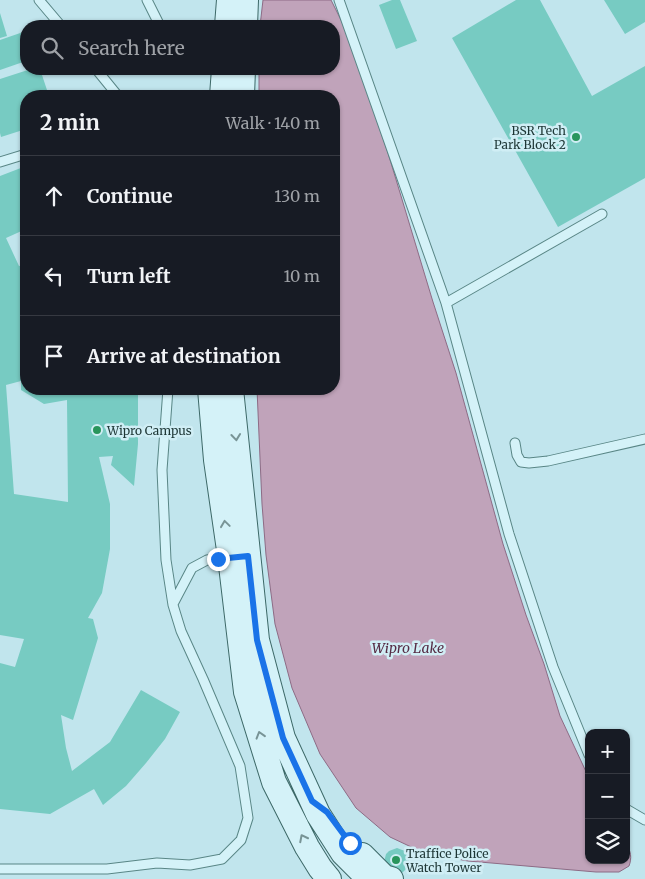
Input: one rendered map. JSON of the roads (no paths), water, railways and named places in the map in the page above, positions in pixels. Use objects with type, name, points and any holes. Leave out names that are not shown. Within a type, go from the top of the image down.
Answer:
[{"type":"main road","points":[[227,20],[229,0]]},
{"type":"main road","points":[[245,20],[246,0]]},
{"type":"main road","points":[[222,90],[224,75]]},
{"type":"main road","points":[[242,90],[243,75]]},
{"type":"main road","points":[[211,395],[216,460],[257,640],[283,738],[318,814],[343,853],[369,879]]},
{"type":"main road","points":[[231,395],[246,692],[274,782],[307,847],[329,879]]},
{"type":"main road","points":[[312,801],[327,812],[352,845],[384,877],[391,879]]},
{"type":"lane","points":[[39,0],[56,20]]},
{"type":"lane","points":[[147,0],[157,20]]},
{"type":"lane","points":[[339,0],[446,303],[510,534],[553,667],[585,746]]},
{"type":"lane","points":[[101,75],[113,90]]},
{"type":"lane","points":[[0,162],[20,156]]},
{"type":"lane","points":[[446,303],[602,214]]},
{"type":"lane","points":[[0,870],[107,869],[157,863],[190,865],[222,859],[241,840],[248,818],[240,766],[181,631],[173,605],[166,560],[162,470],[168,395]]},
{"type":"lane","points":[[515,443],[520,462],[529,463],[548,461],[645,439]]},
{"type":"lane","points":[[173,605],[192,568],[207,560],[239,556]]},
{"type":"lane","points":[[630,811],[645,820]]},
{"type":"water","name":"Wipro Lake","points":[[263,0],[331,0],[347,32],[388,153],[456,373],[503,544],[560,716],[585,769],[585,864],[630,864],[619,872],[596,872],[468,861],[424,853],[390,837],[356,808],[320,754],[292,688],[275,624],[266,555],[257,395],[340,395],[340,90],[259,90],[259,75],[340,75],[340,20],[261,20]]},
{"type":"place","name":"BSR Tech Park Block 2","points":[[576,137]]},
{"type":"place","name":"Wipro Campus","points":[[97,430]]},
{"type":"place","name":"Traffice Police Watch Tower","points":[[396,860]]}]
